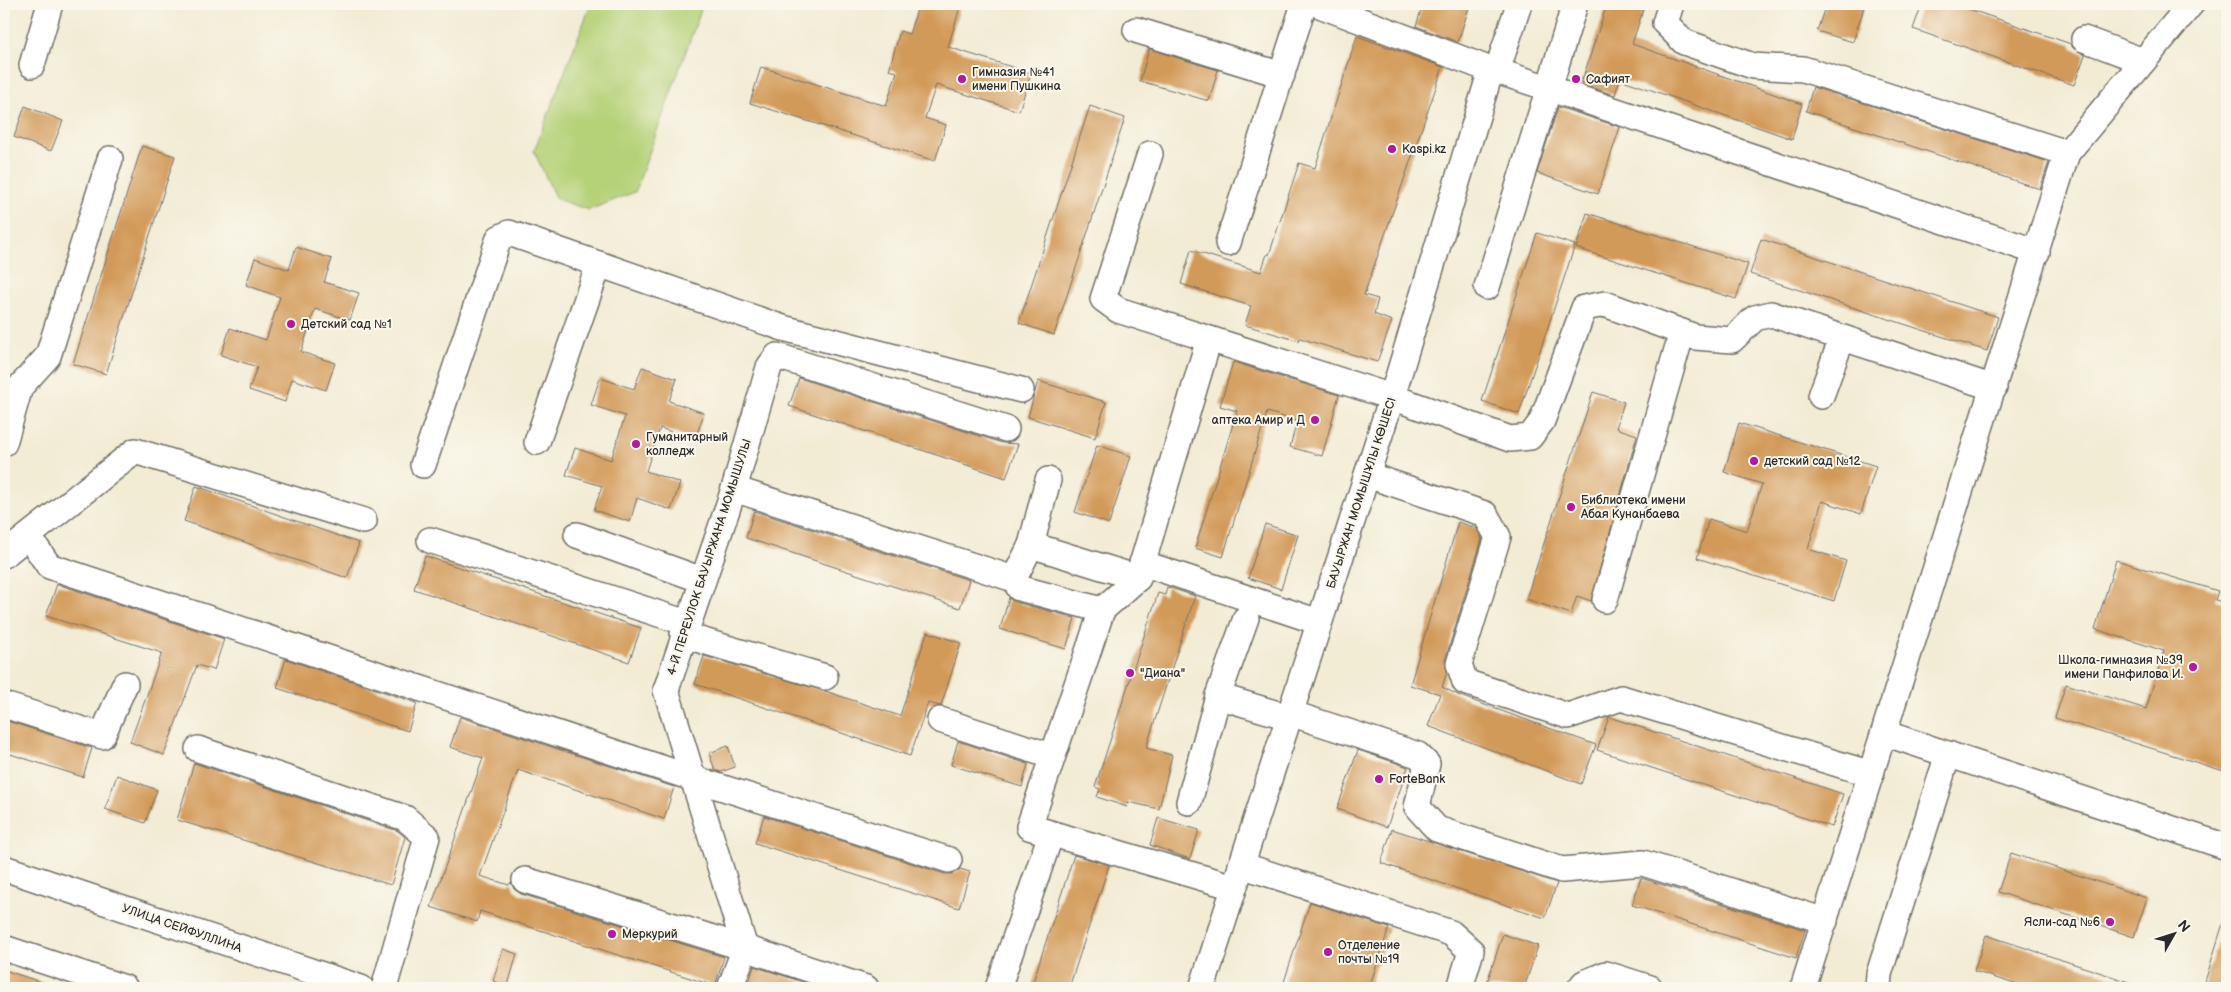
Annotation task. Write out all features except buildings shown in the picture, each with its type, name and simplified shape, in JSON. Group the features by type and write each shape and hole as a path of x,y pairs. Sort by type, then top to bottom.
{"street":[{"path":"32,65 50,4"},
{"path":"1228,243 1304,4"},
{"path":"1317,4 1494,70 2037,252"},
{"name":"БАУЫРЖАН МОМЫШҰЛЫ КӨШЕСІ","path":"1202,988 1392,397 1494,70 1519,4"},
{"path":"1487,287 1575,4"},
{"path":"1671,4 1665,23 1684,42 1753,66 1803,69 2067,154"},
{"path":"1803,988 2067,154 2191,4"},
{"path":"1136,30 1282,75"},
{"path":"2084,39 2142,61"},
{"path":"1150,154 1103,299 1118,310 1392,397 1510,439 1530,437 1542,421 1584,308 1605,304 1695,337 1732,340 1755,318 1771,314 1994,388"},
{"path":"4,443 20,387 48,356 110,159"},
{"path":"423,464 499,238 509,233 783,328 1021,390"},
{"path":"537,442 599,264"},
{"name":"4-Й ПЕРЕУЛОК БАУЫРЖАНА МОМЫШУЛЫ","path":"745,948 666,690 685,629 734,489 769,367 777,356 783,328"},
{"path":"1605,600 1682,332"},
{"path":"1821,396 1842,338"},
{"path":"1209,339 1140,571 1102,610 1051,756 1029,827 1051,834 1238,876 1451,933 1471,951 1460,988"},
{"path":"777,356 1006,428"},
{"path":"4,556 134,451 364,521"},
{"path":"1367,474 1485,514 1498,537 1459,664 1465,682 1568,716 1621,698 1872,774"},
{"path":"734,489 1014,579 1031,545 1048,480"},
{"path":"577,535 702,580"},
{"path":"29,537 49,566 692,778 949,860"},
{"path":"430,540 825,677"},
{"path":"1031,545 1140,571 1320,622"},
{"path":"1019,588 1102,610"},
{"path":"1189,802 1218,696 1246,618"},
{"path":"4,705 102,736 125,684"},
{"path":"1218,696 1289,715 1418,755 1427,764 1417,807 1437,829 1562,870 1643,863 1825,921"},
{"path":"940,720 1051,756"},
{"path":"1884,733 2227,847"},
{"path":"198,749 405,818 427,837 384,988"},
{"path":"1878,988 1879,974 1948,754"},
{"path":"998,988 1051,834"},
{"name":"УЛИЦА СЕЙФУЛЛИНА","path":"4,868 353,987"},
{"path":"525,880 745,948 866,988"},
{"path":"4,948 126,988"},
{"path":"730,988 745,948"},
{"path":"1580,988 1584,983 1606,974 1650,988"}],"green space":[{"path":"591,4 703,4 635,192 589,210 556,199 534,151"}],"place":[{"name":"Гимназия №41 имени Пушкина","path":"962,79"},
{"name":"Сафият","path":"1576,79"},
{"name":"Kaspi.kz","path":"1392,149"},
{"name":"Детский сад №1","path":"291,324"},
{"name":"аптека Амир и Д","path":"1315,420"},
{"name":"Гуманитарный колледж","path":"636,444"},
{"name":"детский сад №12","path":"1754,461"},
{"name":"Библиотека имени Абая Кунанбаева","path":"1571,507"},
{"name":"Школа-гимназия №39 имени Панфилова И.","path":"2193,667"},
{"name":"\"Диана\"","path":"1130,673"},
{"name":"ForteBank","path":"1379,779"},
{"name":"Ясли-сад №6","path":"2110,922"},
{"name":"Меркурий","path":"612,934"},
{"name":"Отделение почты №19","path":"1328,952"}]}
